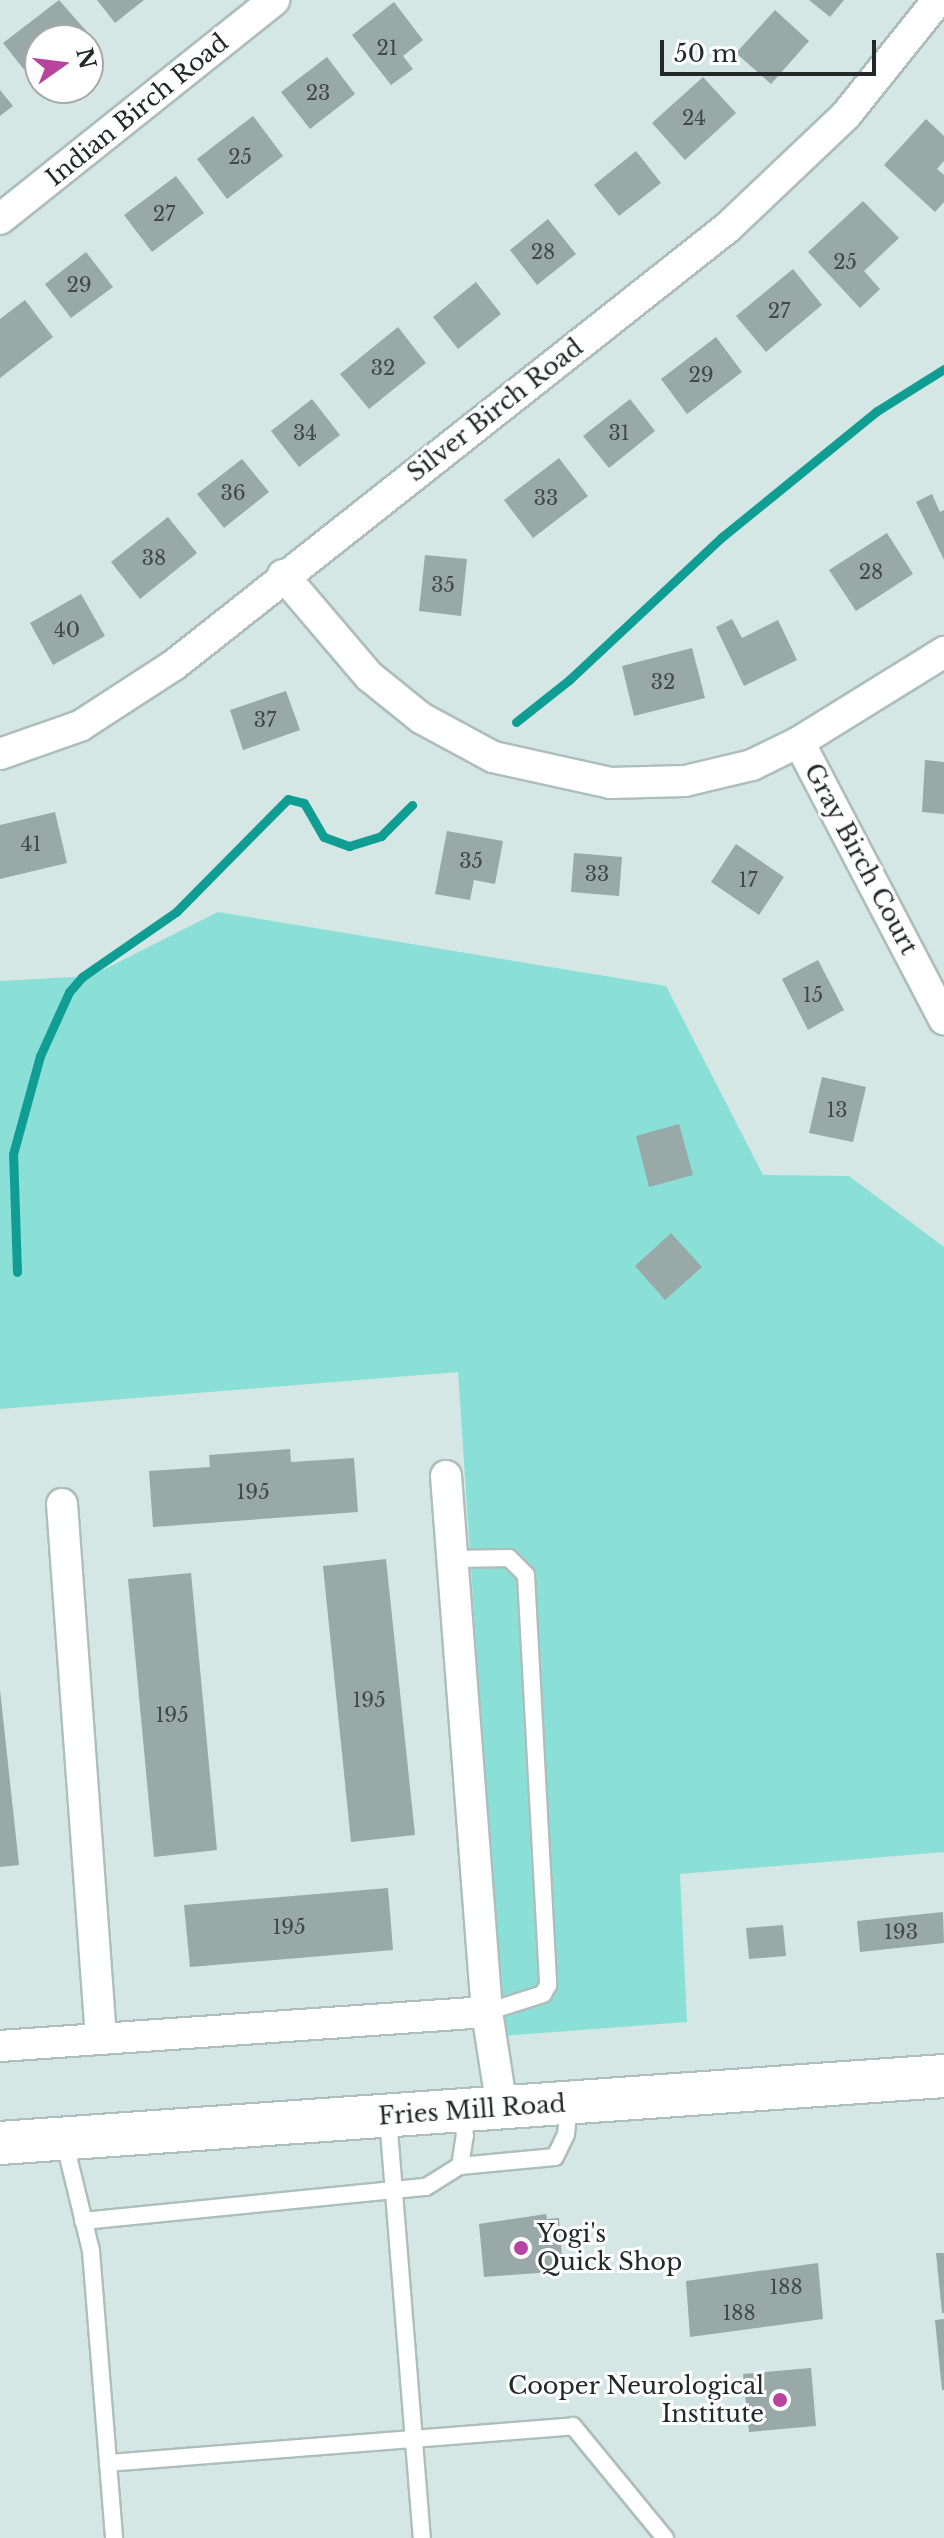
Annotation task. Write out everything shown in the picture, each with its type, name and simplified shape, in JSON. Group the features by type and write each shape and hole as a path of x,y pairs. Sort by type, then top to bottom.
{"main road":[{"name":"Fries Mill Road","path":"0,2143 944,2076"}],"street":[{"name":"Indian Birch Road","path":"0,219 274,0"},
{"name":"Silver Birch Road","path":"0,754 46,741 109,711 174,665 283,575 760,201 872,87 938,0"},
{"path":"283,575 343,648 400,704 493,757 580,779 653,784 733,771 799,742 944,652"},
{"name":"Gray Birch Court","path":"799,742 944,1019"},
{"path":"446,1476 487,2012 482,2110"},
{"path":"62,1504 101,2038"},
{"path":"0,2046 487,2012"}],"lane":[{"path":"452,1559 509,1558 526,1575 548,1985 543,1994 487,2012"},
{"path":"83,2221 393,2192 426,2187 460,2166 555,2157 566,2134 569,2104"},
{"path":"460,2166 465,2136 482,2110"},
{"path":"387,2116 422,2538"},
{"path":"63,2138 91,2251 114,2538"},
{"path":"108,2463 573,2426 665,2538"}],"shaded area":[{"path":"218,912 666,986 763,1175 849,1176 944,1247 944,1852 680,1874 687,2022 502,2036 458,1372 0,1409 0,981 91,976"}],"building":[{"path":"59,0 80,24 28,24"},
{"path":"97,0 144,0 115,23"},
{"path":"809,0 844,0 830,17"},
{"path":"394,2 423,40 403,56 413,69 391,85 352,35"},
{"path":"775,10 809,41 771,84 736,53"},
{"path":"24,27 24,70 3,43"},
{"path":"327,57 355,94 310,129 281,92"},
{"path":"703,77 736,113 685,160 652,123"},
{"path":"0,90 13,106 0,116"},
{"path":"253,116 283,156 227,199 197,159"},
{"path":"926,119 944,136 944,161 937,169 944,175 944,202 935,212 884,165"},
{"path":"636,151 661,183 619,216 594,185"},
{"path":"176,176 204,213 152,252 124,215"},
{"path":"863,201 899,238 864,271 880,289 860,308 808,252"},
{"path":"548,219 576,254 537,285 510,250"},
{"path":"86,252 113,287 71,318 45,284"},
{"path":"793,269 822,305 766,352 736,316"},
{"path":"476,282 501,314 458,349 433,317"},
{"path":"25,300 53,337 0,378 0,319"},
{"path":"398,327 426,363 369,409 340,374"},
{"path":"716,337 742,372 687,414 661,379"},
{"path":"312,399 340,435 299,467 271,431"},
{"path":"630,399 655,431 609,468 583,436"},
{"path":"559,458 588,496 533,538 504,500"},
{"path":"242,459 269,492 224,528 197,494"},
{"path":"932,494 940,512 944,510 944,560 916,502"},
{"path":"168,517 197,553 140,599 111,562"},
{"path":"887,533 913,574 856,611 829,570"},
{"path":"425,555 467,559 461,616 419,611"},
{"path":"81,594 105,636 53,665 30,623"},
{"path":"732,619 742,638 778,620 797,660 744,686 716,627"},
{"path":"692,648 705,698 634,716 622,666"},
{"path":"286,691 300,730 243,750 230,710"},
{"path":"925,760 944,762 944,814 922,812"},
{"path":"55,812 67,863 0,879 0,825"},
{"path":"447,831 503,841 495,884 474,880 470,900 435,894"},
{"path":"736,844 784,877 759,915 711,882"},
{"path":"574,853 622,857 619,896 571,892"},
{"path":"818,960 844,1010 808,1030 782,979"},
{"path":"822,1077 866,1087 853,1142 809,1133"},
{"path":"679,1124 693,1175 649,1187 636,1136"},
{"path":"671,1233 702,1267 665,1300 635,1266"},
{"path":"290,1449 291,1462 354,1458 358,1512 153,1527 149,1471 210,1467 209,1455"},
{"path":"386,1559 415,1835 351,1842 323,1566"},
{"path":"191,1573 217,1850 154,1857 128,1579"},
{"path":"0,1690 19,1865 0,1867"},
{"path":"388,1888 393,1950 190,1967 184,1905"},
{"path":"943,1912 944,1943 860,1952 857,1921"},
{"path":"783,1925 786,1956 749,1959 746,1928"},
{"name":"Yogi's Quick Shop","path":"546,2214 547,2219 559,2218 563,2271 484,2277 479,2224"},
{"path":"936,2253 944,2253 944,2313 942,2313"},
{"path":"818,2263 823,2319 690,2337 686,2281"},
{"path":"944,2319 944,2390 942,2390 935,2320"},
{"name":"Cooper Neurological Institute","path":"811,2368 816,2426 749,2432 743,2374"}],"waterway":[{"path":"516,722 569,680 722,537 877,411 944,369"},
{"path":"17,1272 13,1154 40,1056 69,992 82,977 176,912 288,799 304,803 324,837 349,846 381,836 412,805"}],"place":[{"name":"Yogi's Quick Shop","path":"521,2248"},
{"name":"Cooper Neurological Institute","path":"780,2400"}]}
